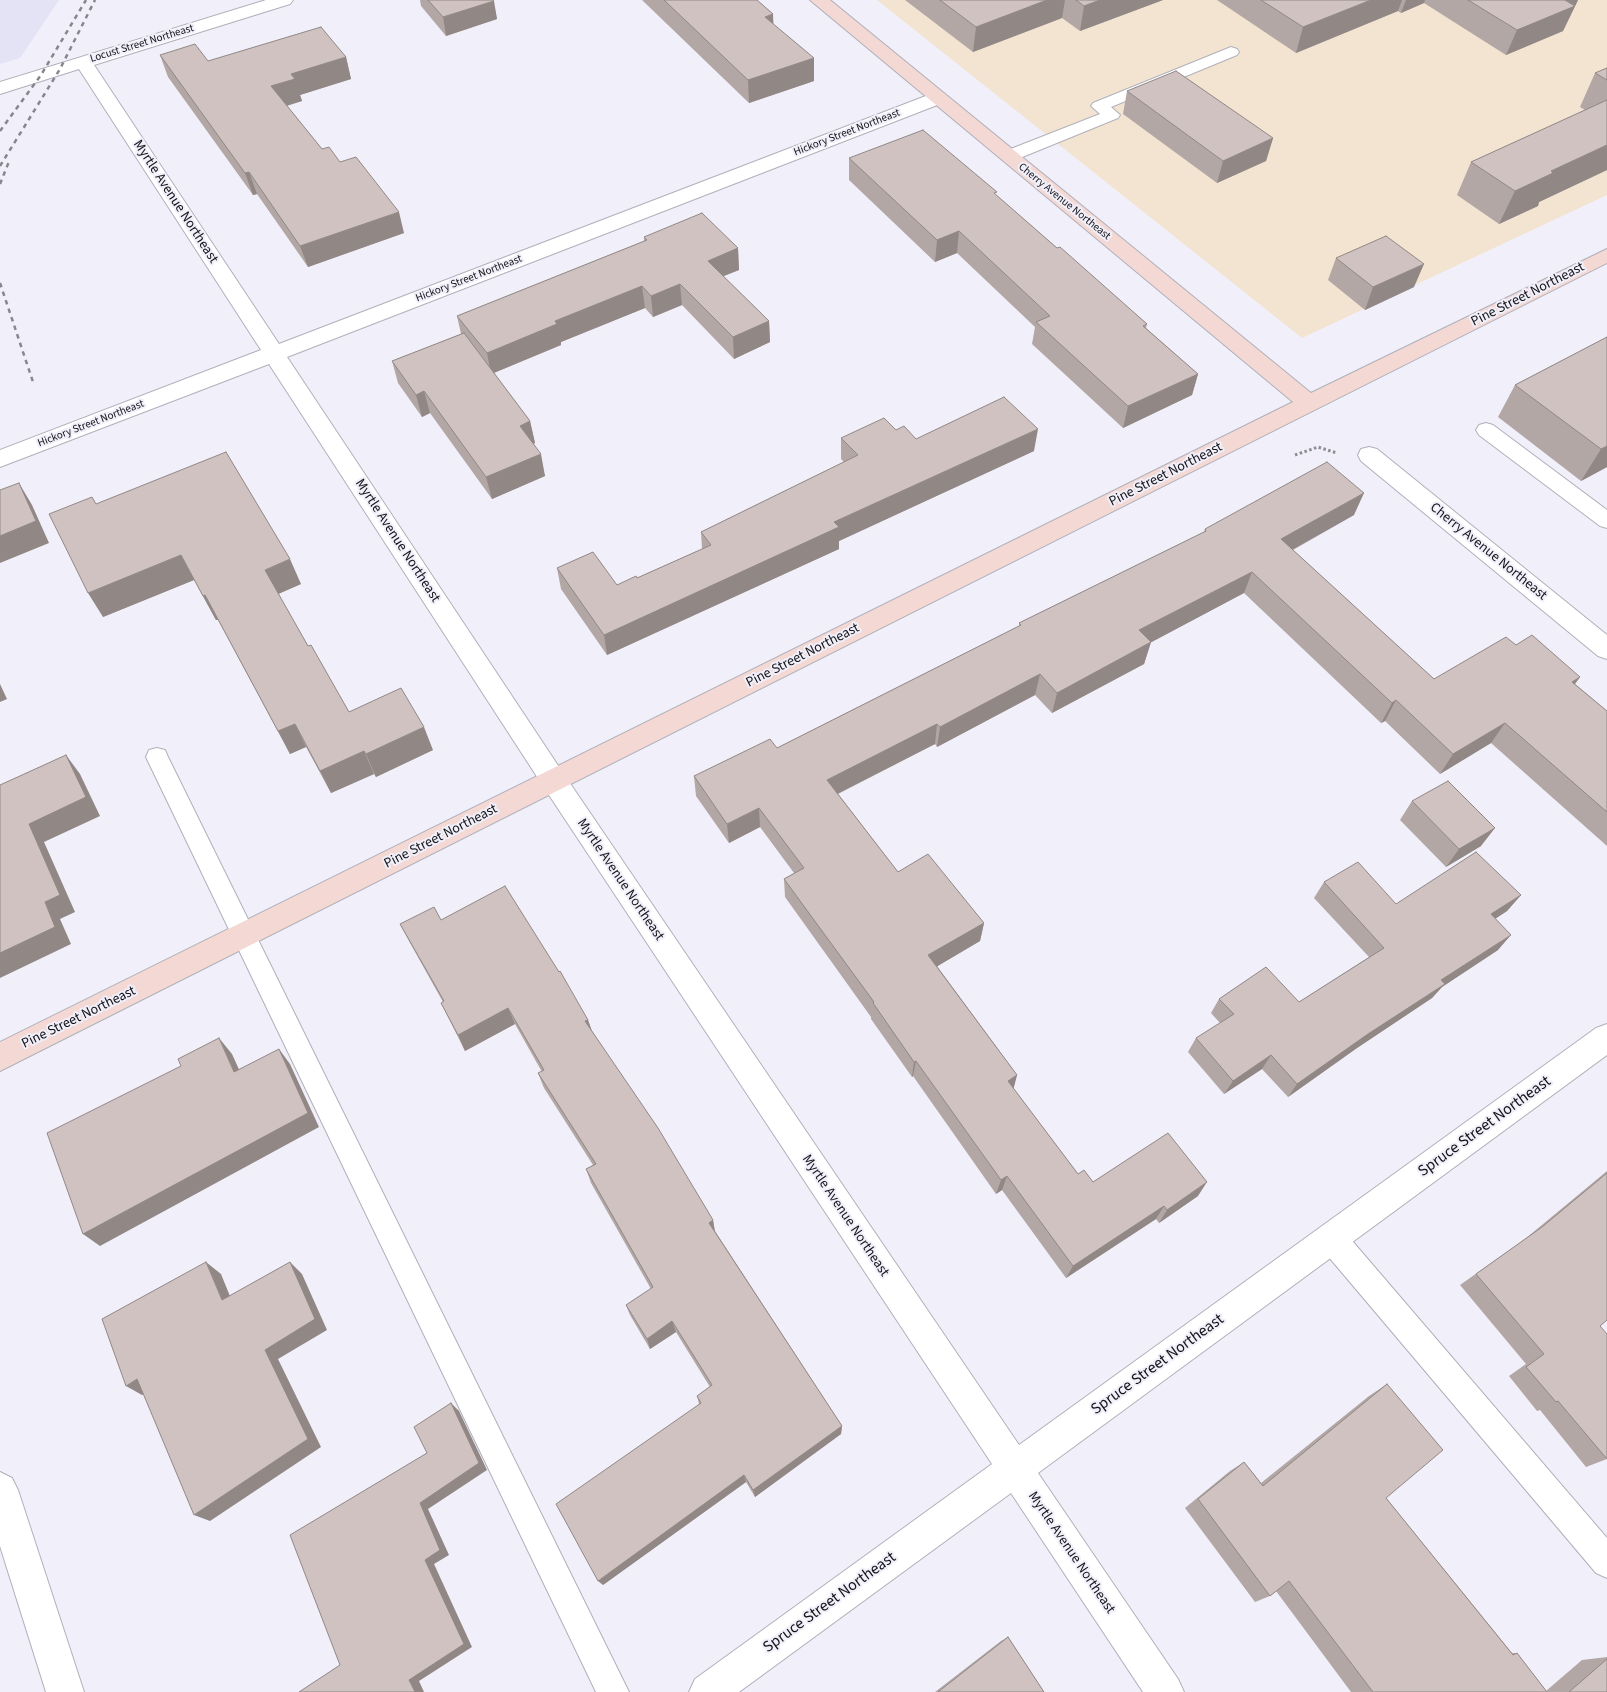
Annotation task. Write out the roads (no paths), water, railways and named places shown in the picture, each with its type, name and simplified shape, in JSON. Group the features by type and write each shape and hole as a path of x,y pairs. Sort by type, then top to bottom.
{"main road":[{"name":"Cherry Avenue Northeast","path":"819,0 1309,404"},
{"name":"Pine Street Northeast","path":"0,1057 1607,255"}],"street":[{"name":"Locust Street Northeast","path":"0,88 284,0"},
{"name":"Myrtle Avenue Northeast","path":"83,62 554,781 1164,1692"},
{"name":"Hickory Street Northeast","path":"0,459 938,98"},
{"name":"Cherry Avenue Northeast","path":"1369,455 1607,649"},
{"name":"Spruce Street Northeast","path":"708,1692 1607,1038"},
{"path":"0,1490 65,1692"}],"lane":[{"path":"1008,156 1112,115 1099,106 1231,52"},
{"path":"1486,430 1607,521"},
{"path":"157,757 612,1692"},
{"path":"1332,1239 1607,1562"}],"railway":[{"path":"0,131 41,75 86,0"},
{"path":"0,166 60,69 95,0"},
{"path":"0,184 10,159"},
{"path":"0,283 34,385"}]}
